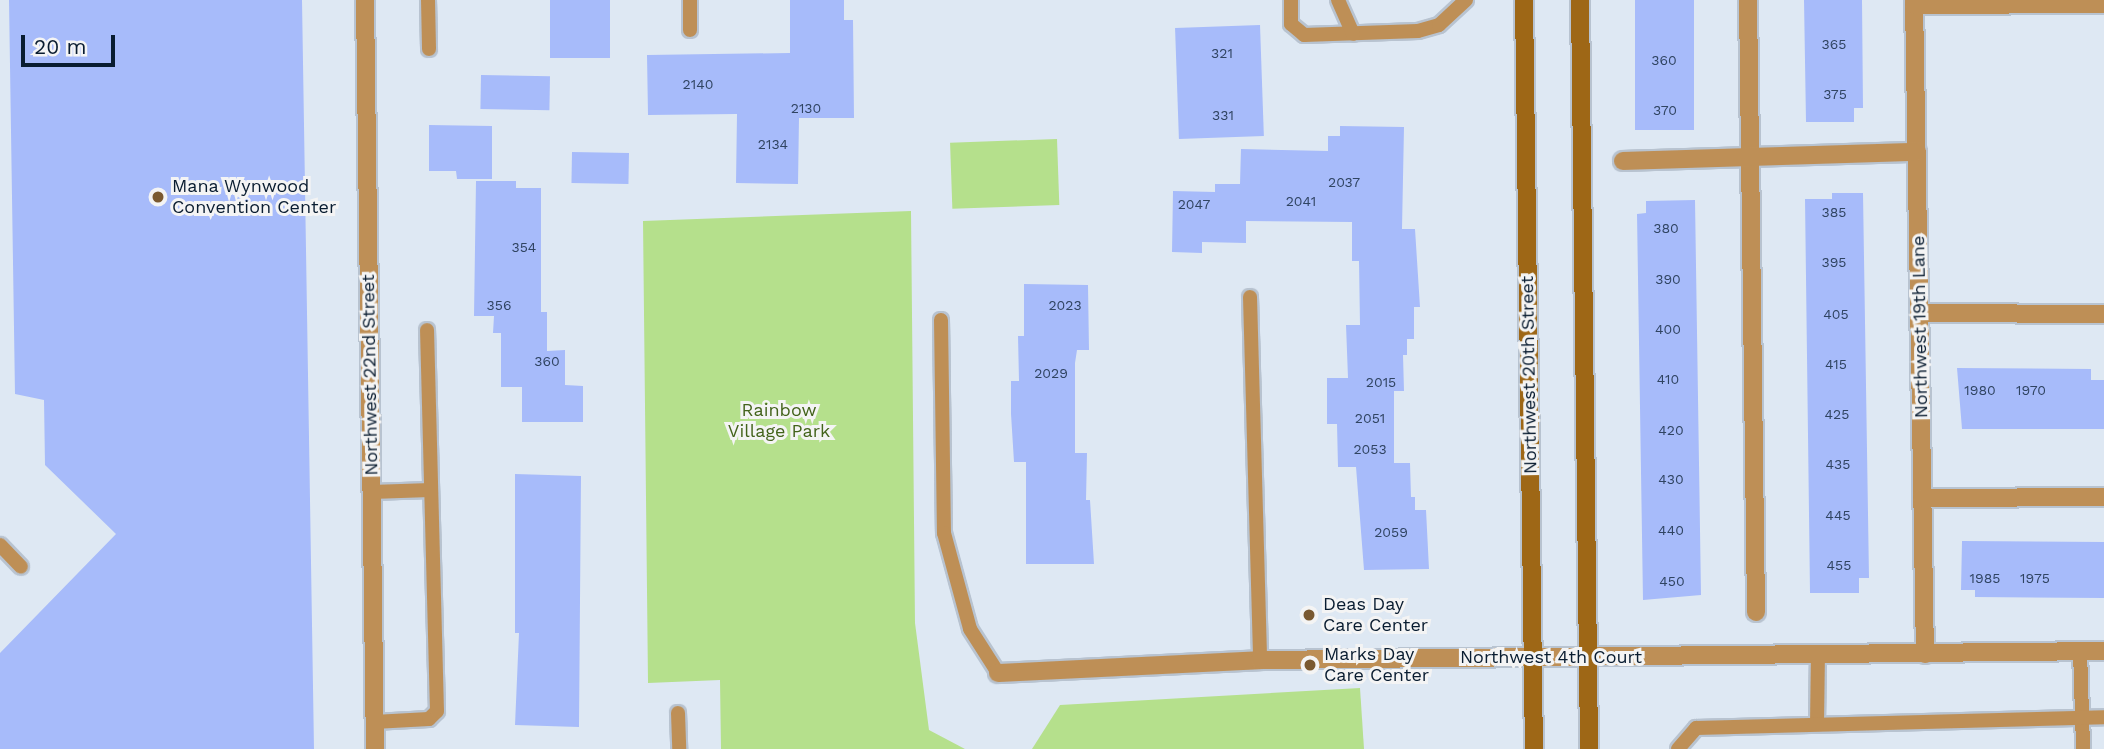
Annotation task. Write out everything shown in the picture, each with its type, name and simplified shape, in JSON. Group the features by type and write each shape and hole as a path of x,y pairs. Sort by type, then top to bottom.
{"main road":[{"name":"Northwest 20th Street","path":"1524,0 1534,749"},
{"path":"1580,0 1589,749"}],"street":[{"name":"Northwest 22nd Street","path":"365,0 375,749"},
{"path":"1748,0 1756,612"},
{"path":"1914,2 2104,4"},
{"name":"Northwest 19th Lane","path":"1914,2 1925,654"},
{"path":"1623,161 1917,152"},
{"path":"1919,313 2104,314"},
{"path":"1922,498 2104,497"},
{"name":"Northwest 4th Court","path":"999,673 1260,660 2104,651"}],"lane":[{"path":"428,0 429,49"},
{"path":"690,0 690,30"},
{"path":"1291,0 1288,15 1297,31 1304,35 1418,31 1439,25 1465,0"},
{"path":"1338,0 1353,34"},
{"path":"1251,297 1260,660"},
{"path":"940,320 944,533 970,629 999,673"},
{"path":"374,722 429,719 437,712 427,330"},
{"path":"371,492 431,490"},
{"path":"0,545 21,567"},
{"path":"2080,651 2083,749"},
{"path":"1817,724 1818,656"},
{"path":"678,713 679,749"},
{"path":"1678,749 1696,728 2104,717"}],"green space":[{"path":"1057,139 1059,205 952,209 950,143"},
{"name":"Rainbow Village Park","path":"911,211 915,623 929,730 965,749 721,749 720,680 648,683 643,221"},
{"path":"1360,688 1364,749 1032,749 1060,705"}],"building":[{"name":"Mana Wynwood Convention Center","path":"9,0 302,0 314,749 0,749 0,653 116,534 45,465 44,400 15,394"},
{"path":"550,0 610,0 610,58 550,58"},
{"path":"790,0 844,0 844,20 853,20 854,118 799,118 798,184 736,183 737,114 648,115 647,55 790,53"},
{"path":"1635,0 1694,0 1694,130 1635,130"},
{"path":"1804,0 1862,0 1863,108 1854,108 1854,122 1806,122"},
{"path":"1260,25 1264,136 1179,139 1175,28"},
{"path":"481,75 550,76 549,110 480,109"},
{"path":"429,125 492,126 492,179 457,179 456,171 429,171"},
{"path":"1340,126 1404,127 1402,229 1415,229 1420,307 1414,307 1414,339 1407,339 1407,355 1403,355 1404,391 1394,391 1394,463 1410,463 1411,497 1415,497 1415,510 1426,510 1429,569 1364,570 1356,467 1338,467 1337,424 1327,424 1327,378 1348,378 1346,325 1360,325 1359,261 1352,261 1352,222 1246,221 1246,243 1202,242 1202,253 1172,252 1173,191 1215,192 1215,184 1240,184 1241,149 1328,151 1328,136 1340,136"},
{"path":"572,152 629,153 628,184 571,183"},
{"path":"476,181 516,181 516,188 541,188 541,312 547,312 547,351 565,350 565,385 583,386 583,422 522,422 522,387 501,387 501,333 493,333 494,316 474,316"},
{"path":"1832,193 1863,193 1869,578 1859,578 1859,593 1810,593 1805,199 1832,199"},
{"path":"1695,200 1701,595 1643,600 1637,214 1646,213 1646,201"},
{"path":"1024,284 1088,285 1089,350 1077,350 1075,363 1075,453 1087,453 1086,500 1090,500 1094,564 1026,564 1026,462 1014,462 1011,414 1011,381 1019,381 1018,336 1024,336"},
{"path":"1957,368 2091,369 2091,380 2104,380 2104,429 1962,429"},
{"path":"515,474 581,476 579,727 515,725 519,633 515,633"},
{"path":"1962,541 2104,542 2104,598 1975,597 1975,590 1961,590"}],"place":[{"name":"Mana Wynwood Convention Center","path":"158,197"},
{"name":"Deas Day Care Center","path":"1309,615"},
{"name":"Marks Day Care Center","path":"1310,665"}]}
